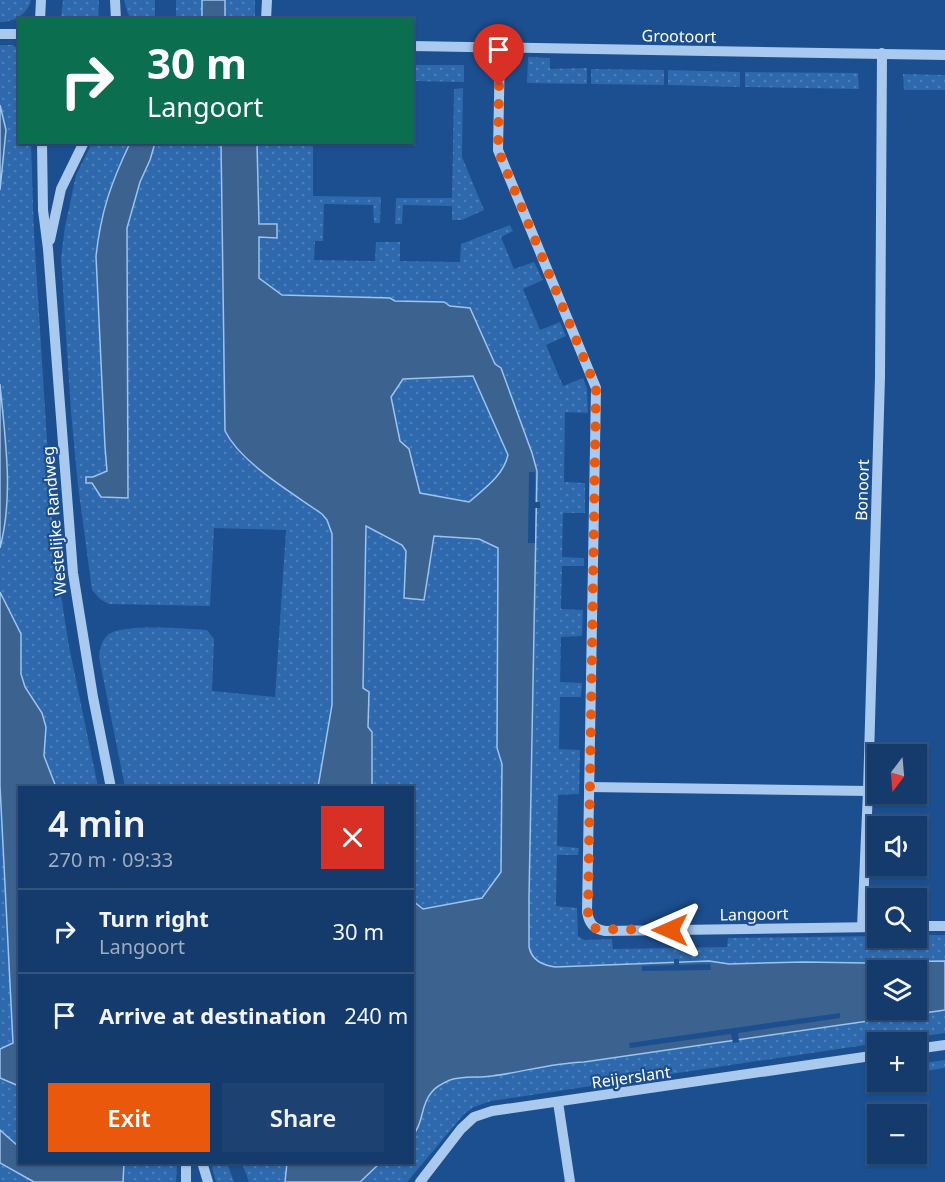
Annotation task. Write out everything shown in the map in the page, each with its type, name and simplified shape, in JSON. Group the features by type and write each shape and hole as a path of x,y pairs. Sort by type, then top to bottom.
{"street":[{"path":"40,18 41,0"},
{"path":"115,0 116,18"},
{"path":"266,18 267,0"},
{"path":"0,34 18,34"},
{"name":"Grootoort","path":"414,46 945,55"},
{"name":"Langoort","path":"500,49 498,150 596,388 587,912 590,923 596,929 867,927"},
{"name":"Bonoort","path":"869,744 880,377 882,53"},
{"name":"Westelijke Randweg","path":"42,144 43,210 73,573 91,688 111,786"},
{"name":"Westelijke Randweg","path":"48,249 66,175 83,144"},
{"path":"589,787 867,791"},
{"name":"Bonoort","path":"862,927 867,804"},
{"path":"927,926 945,926"},
{"path":"927,1048 945,1046"},
{"name":"Reijerslant","path":"420,1182 461,1129 474,1117 492,1111 867,1057"},
{"path":"558,1102 570,1182"},
{"path":"186,1164 186,1182"},
{"path":"203,1164 208,1182"}],"shaded area":[{"path":"0,0 31,0 27,9 20,16 10,21 0,22"},
{"path":"63,0 99,0 98,18 61,18"},
{"path":"124,0 155,0 155,18 131,18"},
{"path":"176,0 202,0 202,18 176,18"},
{"path":"202,0 225,0 225,18 202,18"},
{"path":"225,0 255,0 255,18 225,18"},
{"path":"0,45 13,45 18,49 18,144 31,144 34,234 54,551 69,646 98,786 56,786 44,756 46,727 42,713 25,687 21,674 21,634 0,592 0,548 5,526 8,481 0,384 0,190 6,130 0,105"},
{"path":"528,57 550,58 550,69 587,68 587,84 527,83"},
{"path":"414,65 464,65 464,82 414,81"},
{"path":"591,69 664,70 664,85 591,84"},
{"path":"668,70 740,72 740,87 668,85"},
{"path":"745,72 858,73 859,89 745,87"},
{"path":"903,74 945,75 945,90 904,90"},
{"path":"463,88 462,157 484,210 462,220 452,220 452,206 403,205 402,224 395,224 396,198 452,198 454,89"},
{"path":"0,105 6,130 0,190"},
{"path":"92,144 130,144 108,197 96,256 107,471 93,477 86,477 86,483 92,483 101,497 128,498 127,228 140,182 155,144 221,144 225,431 245,458 322,514 332,534 332,705 318,786 125,786 99,657 104,640 115,631 127,629 207,630 214,639 212,691 275,697 286,530 214,528 210,606 109,604 100,599 92,590 71,412 61,258 76,175"},
{"path":"130,144 155,144 140,182 127,228 128,498 101,497 92,483 86,483 86,477 93,477 107,471 96,256 101,225 117,171"},
{"path":"221,144 257,144 259,224 277,224 277,238 259,237 259,278 282,295 390,298 395,301 444,302 450,306 470,308 495,364 501,368 537,471 529,897 529,947 535,959 555,967 709,961 729,964 867,962 867,1020 876,1020 560,1064 492,1076 450,1080 439,1085 431,1093 414,1133 414,902 423,909 482,898 501,872 502,764 497,748 498,548 479,539 434,536 424,600 404,598 406,551 402,545 366,526 363,688 369,692 368,727 372,732 372,786 318,786 332,705 332,534 322,514 282,487 243,455 225,431","holes":["473,376 508,455 493,481 469,502 420,493 409,449 400,441 391,397 403,379"]},
{"path":"257,144 313,144 313,196 381,197 380,223 374,223 373,205 324,204 323,241 315,241 314,260 375,261 376,242 400,242 400,261 460,262 461,244 510,225 513,231 501,237 514,269 534,262 543,280 523,289 540,330 560,322 566,336 546,345 563,386 583,378 587,389 588,413 565,412 564,482 585,483 585,513 563,513 562,557 584,558 584,566 562,566 561,609 583,610 582,636 561,637 560,682 582,683 581,697 560,697 559,749 580,750 579,794 558,795 557,846 579,848 578,855 557,855 556,906 577,908 578,936 584,940 612,939 613,949 727,947 728,938 867,936 867,948 927,948 927,935 945,935 945,961 867,960 866,963 729,964 709,961 555,967 535,959 529,947 529,897 537,471 472,311 444,302 282,295 259,278 259,237 276,238 277,225 259,224"},
{"path":"475,376 508,455 506,462 493,481 470,503 420,493 409,449 400,441 391,397 403,379"},
{"path":"0,384 6,446 7,507 0,548"},
{"path":"366,525 402,545 406,551 404,598 424,600 434,536 479,539 498,548 497,748 502,764 501,872 482,898 423,909 414,902 414,786 372,786 372,732 368,727 369,692 363,688"},
{"path":"0,592 21,634 21,674 25,687 42,713 46,727 44,756 56,786 18,786 18,1086 0,1078 0,1049 13,1043 0,786"},
{"path":"0,786 13,1044 0,1049"},
{"path":"927,961 945,961 945,1010 927,1013"},
{"path":"945,1010 945,1033 927,1036 927,1032 867,1032 867,1045 491,1101 465,1113 407,1182 360,1182 379,1164 414,1164 414,1133 419,1125 425,1103 437,1087 460,1078 492,1076 560,1064 876,1020 927,1020 927,1013"},
{"path":"945,1060 945,1068 927,1071 927,1063"},
{"path":"0,1078 18,1086 18,1146 0,1130"},
{"path":"0,1130 18,1146 18,1164 124,1164 123,1182 34,1182 0,1163"},
{"path":"0,1163 34,1182 0,1182"},
{"path":"124,1164 177,1164 176,1182 123,1182"},
{"path":"211,1164 227,1164 234,1182 216,1182"},
{"path":"242,1164 287,1164 285,1182 249,1182"},
{"path":"287,1164 379,1164 360,1182 285,1182"}],"pier":[{"path":"529,472 535,472 535,502 540,502 540,508 535,508 535,543 528,543"},
{"path":"674,959 679,959 679,965 710,964 711,970 642,971 642,966 674,965"},
{"path":"840,1013 840,1018 738,1033 739,1042 733,1043 731,1034 630,1048 629,1043"}],"route":[{"path":"499,86 498,150 596,388 588,917 596,929 605,931 670,930"}]}
